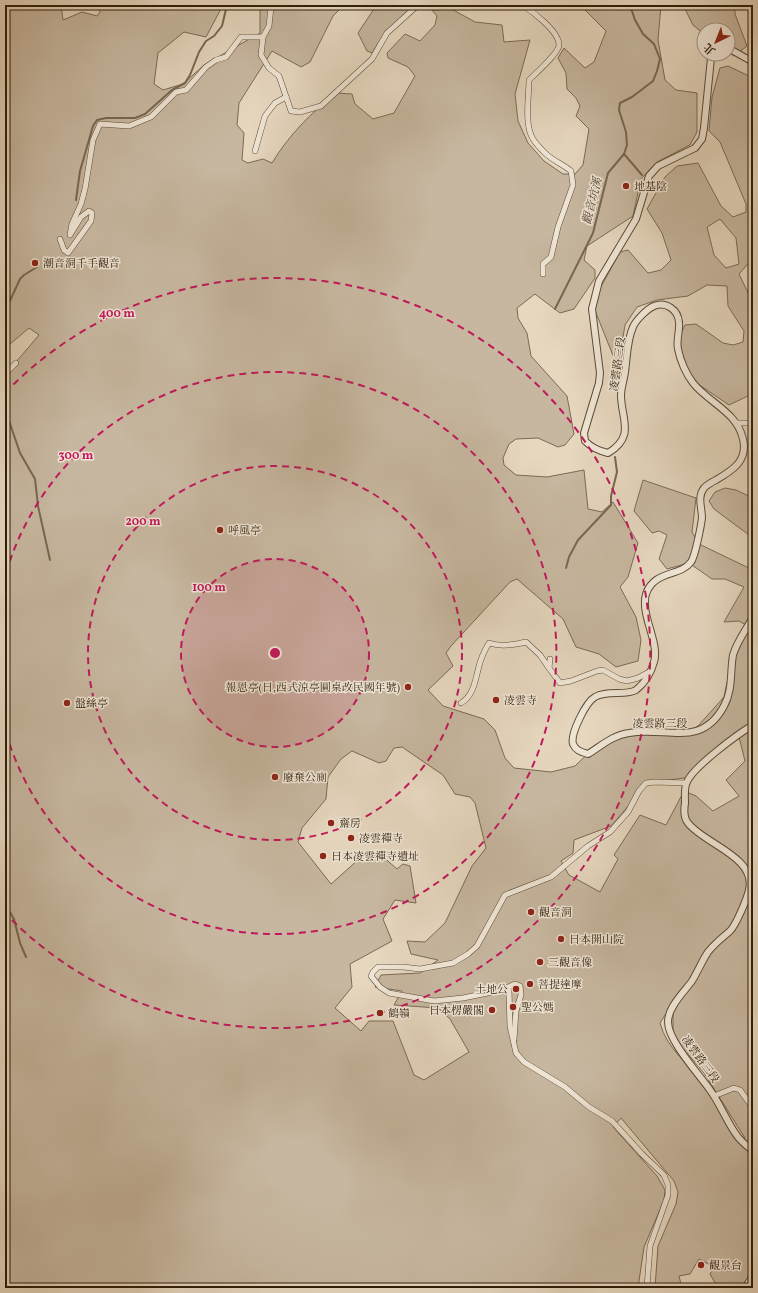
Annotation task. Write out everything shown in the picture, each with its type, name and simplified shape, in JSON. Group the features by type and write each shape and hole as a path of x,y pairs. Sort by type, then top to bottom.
{"street":[{"path":"270,5 269,26 263,37 261,55 269,68 278,76 291,111 300,112 321,106 372,59 387,33 418,5"},
{"path":"426,5 436,8 445,5"},
{"path":"522,5 530,10 553,31 558,39 559,45 556,52 529,80 528,124 532,139 546,154 571,171 573,185 558,227 551,257 543,264 543,274"},
{"path":"60,239 64,250 68,253 91,221 92,213 89,211 81,217 70,235 72,224 81,204 85,189 93,140 100,124 129,126 151,117 176,92 186,90 206,67 216,60 226,57 241,37 263,37"},
{"path":"736,52 753,62"},
{"name":"凌雲路三段","path":"711,62 702,139 695,148 658,166 649,176 636,219 599,281 592,309 600,373 599,382 584,433 585,441 598,451 608,453 613,450 624,434 626,424 621,395 630,336 633,326 643,315 654,306 661,304 669,306 675,312 679,322 677,343 678,351 686,373 700,391 723,409 737,423 744,441 744,454 738,465 727,474 704,488 700,496 702,518 694,557 691,563 658,579 650,586 646,595 645,605 656,658 652,670 645,682 634,691 604,693 594,697 588,702 577,724 573,738 573,745 588,754 609,740 626,733 642,731 691,733 704,729 715,720 725,706 730,693 733,656 737,643 753,617"},
{"path":"255,151 265,116 275,103 286,97"},
{"path":"5,378 8,371 16,363"},
{"path":"737,423 753,423"},
{"path":"461,703 466,700 474,686 485,649 489,643 494,645 510,645 526,642 540,656 560,683 571,681 603,670 619,679 628,681 638,678 652,670"},
{"path":"549,668 550,660"},
{"path":"514,1039 516,1011 521,994 520,986 515,984 502,990 463,998 434,1001 389,993 371,976 378,967 402,967 420,970 453,963 478,946 504,895 551,877 588,846 610,832 628,812 639,791 646,783 686,783 695,770 753,725"},
{"name":"凌雲路三段","path":"686,783 684,809 685,819 699,834 732,855 744,866 749,878 750,890 736,922 708,952 700,963 693,980 673,1005 668,1020 669,1031 714,1096 738,1136 753,1152"},
{"path":"502,990 509,992 510,1026 516,1053 524,1062 565,1087 589,1107 612,1121 642,1154 664,1175 668,1185 668,1195 650,1246 647,1288"},
{"path":"714,1096 734,1088 740,1090 753,1108"},
{"path":"745,1288 753,1276"}],"shaded area":[{"path":"5,5 61,5 63,20 82,12 97,16 100,12 99,5 223,5 206,37 184,32 158,53 154,84 163,90 183,84 204,65 260,33 260,5 344,5 333,16 310,62 301,67 272,51 239,103 237,125 244,133 242,160 248,163 263,159 272,163 301,125 336,93 352,94 355,104 373,119 394,113 415,76 408,67 388,58 387,53 405,34 420,41 435,25 437,16 430,8 420,7 381,39 372,53 367,51 358,33 374,9 380,5 449,5 448,7 475,22 502,25 504,42 530,40 515,94 518,121 528,143 544,161 563,174 575,174 583,165 589,129 576,116 580,106 576,98 567,89 566,73 558,58 564,48 585,68 594,62 606,31 583,8 584,5 661,5 658,40 665,80 676,90 697,93 697,132 690,145 657,162 641,179 633,216 587,246 584,260 595,270 595,278 574,309 560,313 535,294 517,308 518,318 527,333 531,356 567,396 574,434 565,445 558,447 538,438 516,439 509,444 503,458 504,465 516,475 547,477 584,470 588,509 602,512 613,502 638,543 628,577 620,587 636,617 641,640 638,661 616,667 599,654 576,647 563,619 517,579 510,582 451,646 446,653 453,666 428,690 443,706 484,719 495,730 505,758 514,768 551,772 575,766 598,744 650,729 691,730 698,726 724,697 732,659 746,625 739,621 724,622 744,587 725,579 712,579 689,563 667,569 659,559 667,535 659,531 652,533 634,511 643,480 696,498 692,532 699,544 753,570 753,1288 718,1288 710,1274 714,1267 699,1259 690,1274 679,1276 682,1288 655,1288 658,1246 676,1204 678,1192 674,1181 621,1118 613,1127 657,1176 665,1190 664,1200 644,1247 638,1288 5,1288 5,375 39,335 29,328 10,344 5,342","holes":["739,737 745,761 726,780 739,796 713,811 696,796 684,791 666,825 640,815 614,855 618,859 600,892 569,875 561,861 573,853 574,840 611,826 648,783 691,777 702,761","402,747 443,775 455,794 470,797 475,803 486,848 472,866 445,923 425,942 407,941 411,954 438,960 420,973 381,975 375,987 402,991 394,1005 438,1008 450,1019 469,1052 424,1080 414,1075 393,1021 369,1021 361,1031 335,1008 352,987 350,964 392,941 383,919 395,900 416,903 410,866 403,864 397,869 380,854 359,859 331,884 298,842 302,828 326,799 328,777 341,759 352,751 379,763 386,761 394,748","673,1007 673,1037 704,1073 745,1138 735,1139 708,1092 673,1049 663,1033 660,1023"]},
{"path":"683,5 735,5 735,14 747,46 736,54 736,22 696,22 696,27 693,25"},
{"path":"728,66 749,76 753,76 753,258 739,274 749,295 753,294 753,395 729,405 695,382 681,355 680,335 685,325 696,324 723,343 733,345 743,342 744,331 728,306 727,286 707,285 688,296 657,300 637,307 625,325 618,368 592,303 620,252 628,250 648,273 661,270 671,260 662,233 647,209 665,177 677,166 698,163 721,206 733,217 746,212 746,204 720,142 709,131 712,97 720,68","holes":["720,219 736,238 739,264 726,268 714,255 707,227"]},
{"path":"725,488 736,490 753,498 753,538 714,509 709,501 715,492"}],"waterway":[{"path":"76,200 80,171 93,126 97,120 106,118 135,118 145,114 172,90 185,83 190,75 199,52 206,41 214,36 222,26 227,5"},
{"name":"觀音坑溪","path":"600,5 605,7 612,5"},
{"name":"觀音坑溪","path":"555,309 593,233 608,173 624,154 627,145 626,132 619,110 620,103 632,97 653,81 660,59 654,44 643,34 628,5"},
{"path":"624,154 642,175"},
{"path":"5,309 20,279 37,267"},
{"path":"5,409 20,453 35,479 38,506 50,560"},
{"path":"566,568 569,557 578,540 611,505 611,496 617,472 615,457"},
{"path":"5,904 14,919 20,943 26,957"}],"place":[{"name":"地基陰","path":"626,186"},
{"name":"潮音洞千手觀音","path":"35,263"},
{"name":"呼風亭","path":"220,530"},
{"name":"報恩亭(日,西式涼亭圓桌改民國年號)","path":"408,687"},
{"name":"凌雲寺","path":"496,700"},
{"name":"盤絲亭","path":"67,703"},
{"name":"廢棄公廁","path":"275,777"},
{"name":"齋房","path":"331,823"},
{"name":"凌雲禪寺","path":"351,838"},
{"name":"日本凌雲禪寺遺址","path":"323,856"},
{"name":"觀音洞","path":"531,912"},
{"name":"日本開山院","path":"561,939"},
{"name":"三觀音像","path":"540,962"},
{"name":"菩提達摩","path":"530,984"},
{"name":"土地公","path":"516,989"},
{"name":"聖公媽","path":"513,1007"},
{"name":"日本楞嚴閣","path":"492,1010"},
{"name":"鶴嶺","path":"380,1013"},
{"name":"觀景台","path":"701,1265"}]}
